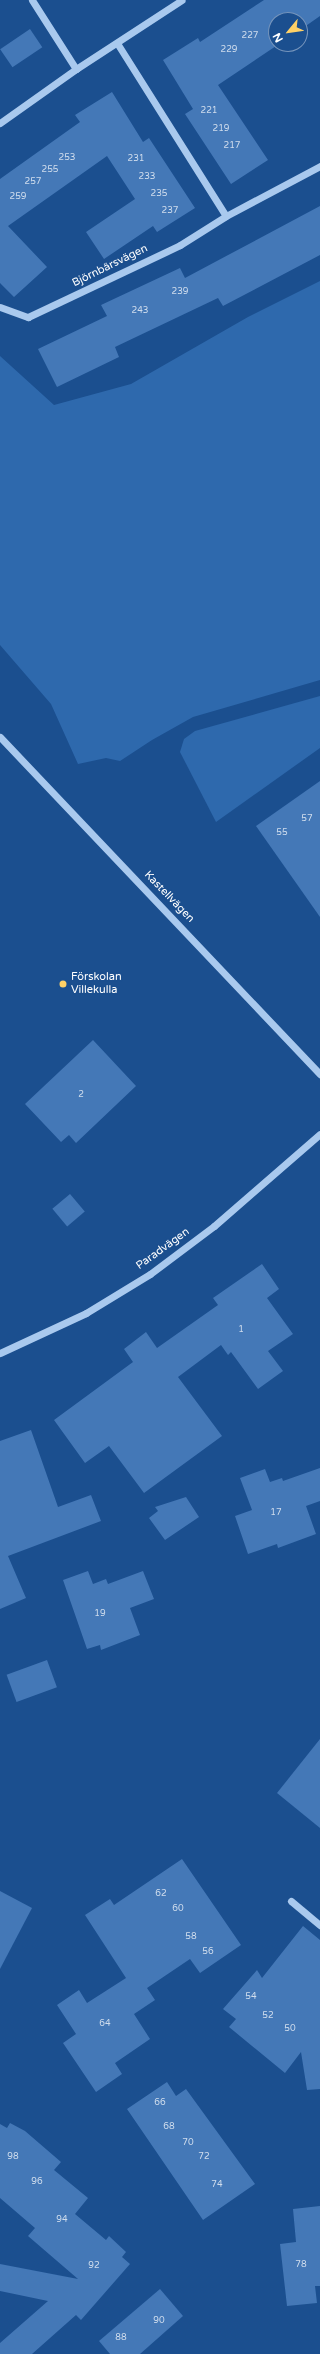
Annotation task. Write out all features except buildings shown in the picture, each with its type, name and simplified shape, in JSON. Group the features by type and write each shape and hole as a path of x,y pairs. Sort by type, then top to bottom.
{"street":[{"path":"32,0 76,69"},
{"path":"0,123 76,69 182,0"},
{"path":"117,43 226,216"},
{"name":"Björnbärsvägen","path":"0,307 28,317 180,245 226,216 320,166"},
{"name":"Kastellvägen","path":"0,737 320,1074"},
{"name":"Paradvägen","path":"0,1353 86,1313 150,1274 214,1226 320,1134"},
{"path":"291,1901 320,1925"}],"shaded area":[{"path":"320,281 320,680 193,717 152,740 120,761 106,758 78,764 51,704 0,645 0,356 54,405 131,384 248,317"},
{"path":"320,696 320,748 216,822 180,752 184,739 195,731"}],"place":[{"name":"Förskolan Villekulla","path":"63,984"}]}
